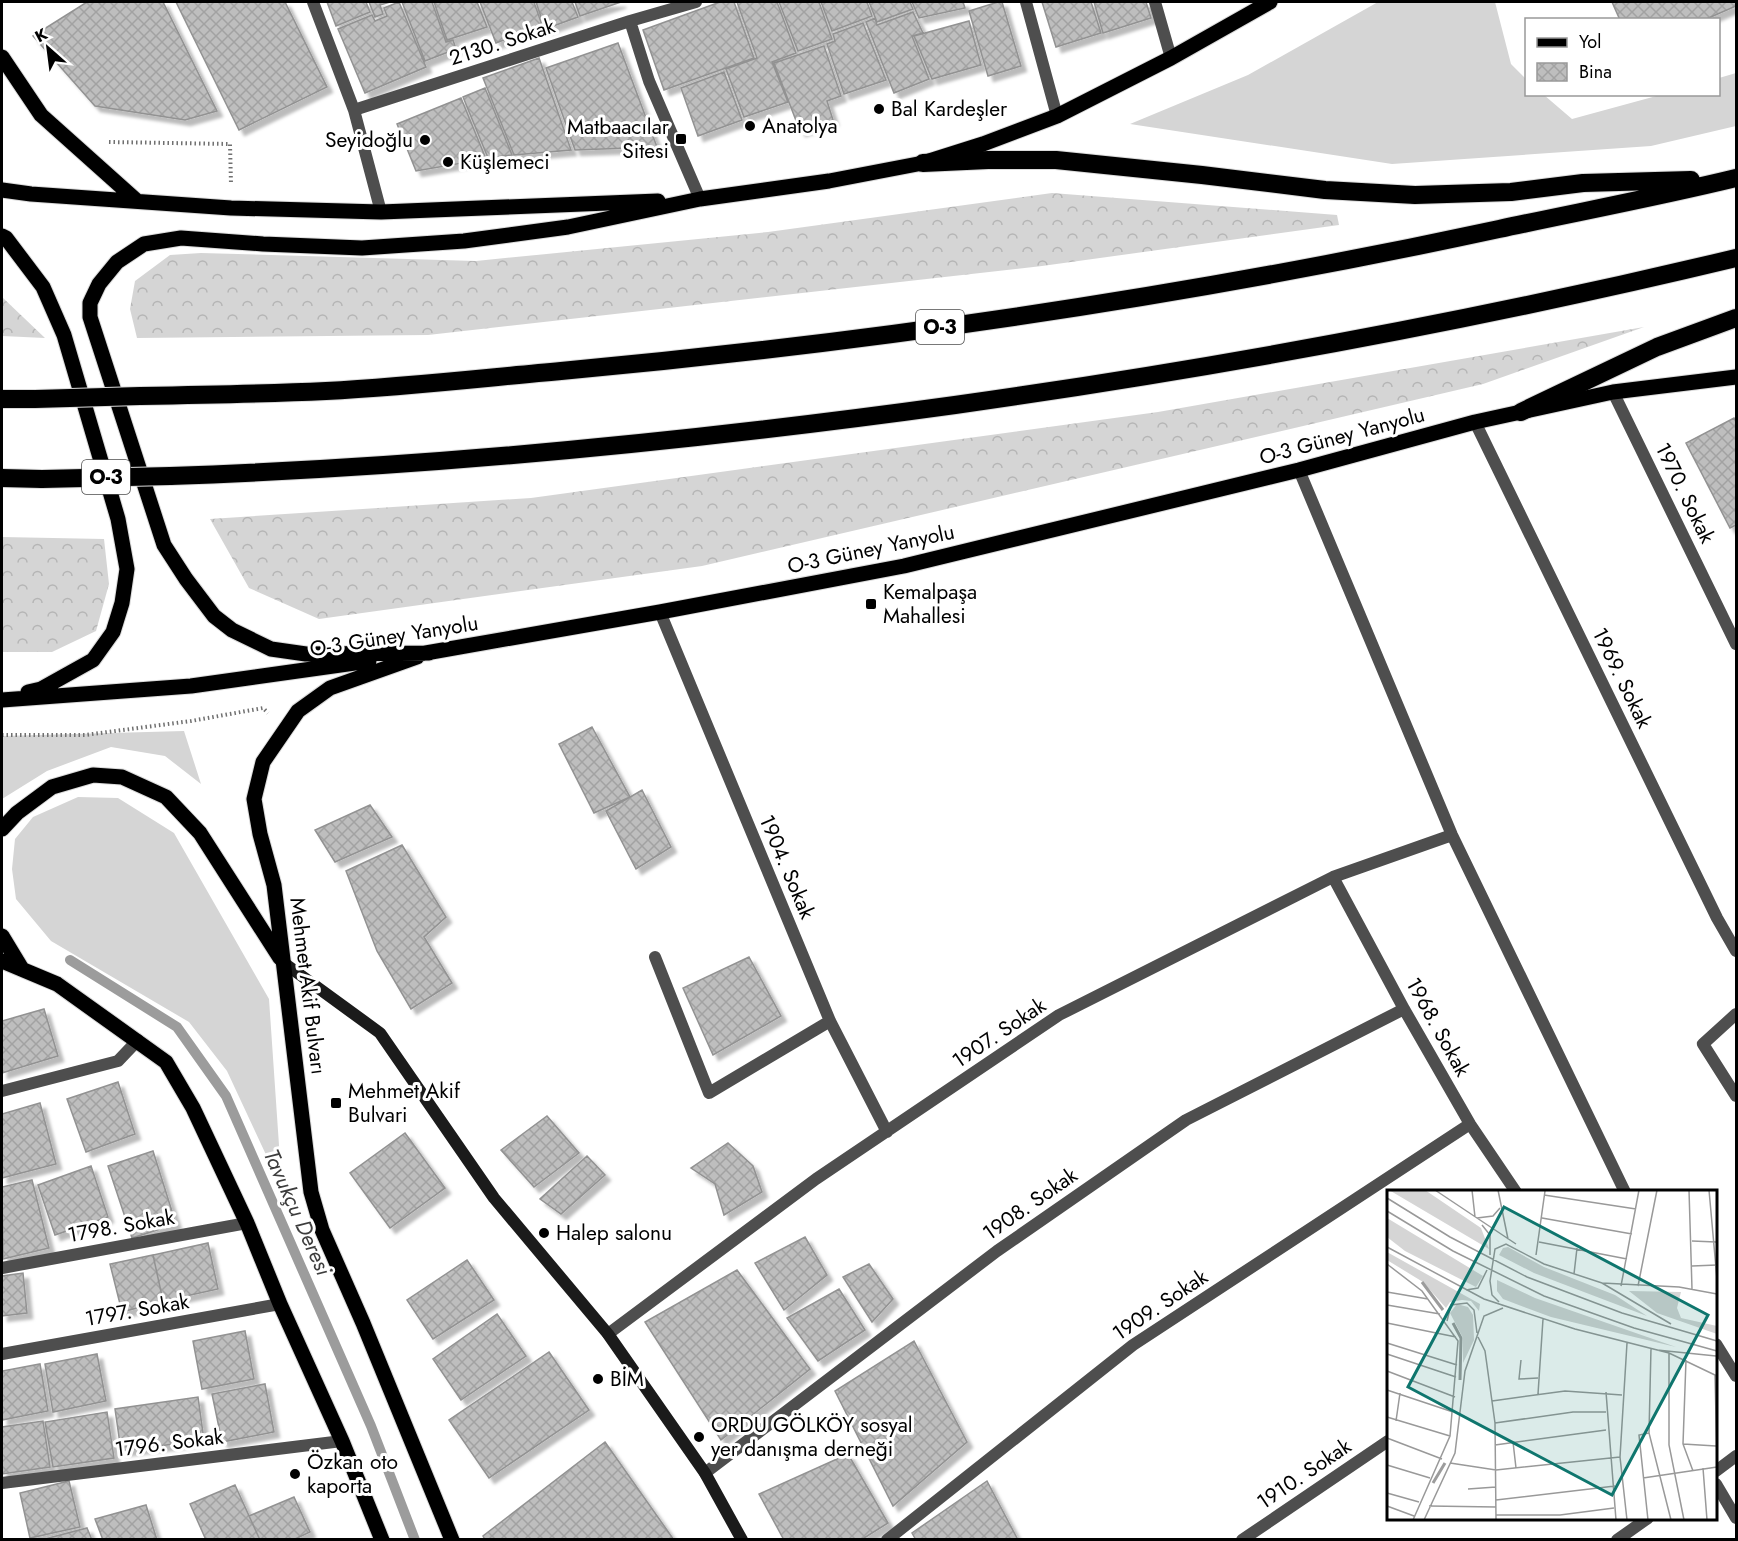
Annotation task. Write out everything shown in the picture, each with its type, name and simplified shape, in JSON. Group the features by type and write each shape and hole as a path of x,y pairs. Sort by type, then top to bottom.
{"highway":[{"path":"923,163 1056,160 1325,190 1415,195 1511,192 1583,183 1733,179"},
{"name":"O-3","path":"2,399 316,391 399,386 697,358 894,333 1049,312 1271,275 1416,247 1733,179"},
{"name":"O-3","path":"2,478 42,479 292,472 582,450 742,433 1108,383 1294,351 1502,310 1737,258"},
{"path":"1521,412 1657,346 1737,318"}],"main road":[{"path":"429,653 306,654 271,648 232,630 214,616 164,545 90,317 90,303 99,284 117,262 144,243 181,238 362,248 464,241 568,227 700,199 829,181 923,163 983,144 1057,116 1171,58 1270,2"},
{"path":"2,57 41,115 136,200"},
{"path":"2,190 231,208 381,212 700,199"},
{"path":"2,236 6,238 43,287 64,336 118,519 127,569 123,603 113,632 93,660 41,689 2,699"},
{"name":"O-3 Güney Yanyolu","path":"2,699 191,686 429,653 660,612 904,566 1299,470 1475,422 1613,392 1737,377"},
{"name":"Mehmet Akif Bulvarı","path":"429,653 330,688 298,711 262,762 254,799 260,834 274,885 311,1192 322,1230 452,1539"},
{"path":"2,829 16,813 52,787 93,775 122,777 166,797 200,833 284,963"},
{"path":"2,936 22,969"},
{"path":"2,961 57,984 166,1062 193,1108 247,1223 382,1539"}],"street":[{"path":"313,2 354,110 381,212"},
{"name":"2130. Sokak","path":"354,110 696,2"},
{"path":"1026,2 1057,116"},
{"path":"1155,2 1171,58"},
{"path":"630,21 649,81 700,199"},
{"name":"1970. Sokak","path":"1613,392 1737,645"},
{"name":"1969. Sokak","path":"1475,422 1712,908 1737,951"},
{"path":"1299,470 1452,835 1625,1190"},
{"name":"1904. Sokak","path":"660,612 830,1021 887,1132"},
{"name":"1907. Sokak","path":"608,1334 816,1179 1059,1015 1333,877 1452,835"},
{"name":"1968. Sokak","path":"1333,877 1404,1009 1470,1124 1515,1190"},
{"path":"655,957 709,1093 830,1021"},
{"path":"284,963 380,1033 494,1198 608,1334 705,1473 742,1539"},
{"name":"1908. Sokak","path":"705,1473 997,1251 1186,1120 1404,1009"},
{"path":"1737,1014 1702,1044 1737,1096"},
{"path":"2,1092 118,1061 138,1041"},
{"name":"1909. Sokak","path":"889,1539 1134,1345 1470,1124"},
{"name":"1798. Sokak","path":"2,1268 247,1223"},
{"name":"1797. Sokak","path":"2,1354 280,1304"},
{"path":"1717,1346 1737,1376"},
{"name":"1796. Sokak","path":"2,1483 342,1441"},
{"name":"1910. Sokak","path":"1242,1539 1387,1442"},
{"path":"1717,1470 1737,1456"},
{"path":"1717,1486 1737,1518"},
{"path":"1617,1539 1645,1520"}],"path":[{"path":"103,142 230,144 231,208"},
{"path":"2,735 86,735 191,721 263,708 286,730"}],"green space":[{"path":"1378,2 1495,2 1511,64 1525,78 1525,96 1545,96 1572,119 1656,96 1720,96 1720,78 1736,73 1736,126 1651,146 1392,164 1130,124 1248,75"},
{"path":"1052,193 1337,215 1339,225 1042,266 428,335 137,338 130,309 135,281 170,255 201,253 476,261 768,232"},
{"path":"2,297 45,338 2,336"},
{"path":"1644,327 1483,384 702,566 319,619 249,588 210,519 531,498 1158,412"},
{"path":"2,537 104,539 109,584 96,631 52,652 2,652"},
{"path":"184,731 201,784 165,756 111,747 47,771 2,799 2,736"},
{"path":"78,797 118,798 174,833 269,999 282,1189 227,1071 189,1022 51,941 16,899 12,869 15,839 33,817"}],"building":[{"path":"87,2 163,2 217,111 185,120 95,106 33,36"},
{"path":"176,2 285,2 327,87 239,130"},
{"path":"327,2 366,2 370,12 336,26"},
{"path":"369,2 390,2 380,5 383,14 375,17"},
{"path":"399,2 426,67 365,93 338,29 372,15 375,21 387,16 384,8"},
{"path":"402,2 432,2 446,42 453,40 456,49 425,61"},
{"path":"434,2 477,2 487,27 447,40"},
{"path":"480,2 534,2 542,25 496,43"},
{"path":"536,2 572,2 578,17 545,29"},
{"path":"575,2 621,2 580,16"},
{"path":"720,2 734,2 754,58 664,90 643,30"},
{"path":"737,2 777,2 796,53 772,62 788,102 744,117 726,69 757,58"},
{"path":"779,2 819,2 832,39 798,51"},
{"path":"821,2 867,2 872,16 832,31"},
{"path":"869,2 910,2 913,9 877,22"},
{"path":"912,2 963,2 965,8 919,18"},
{"path":"1002,2 1021,66 988,76 969,11"},
{"path":"1042,2 1091,2 1101,33 1056,47"},
{"path":"1094,2 1146,2 1151,18 1103,33"},
{"path":"1612,2 1736,2 1736,6 1709,18 1619,18"},
{"path":"913,12 923,33 912,36 929,79 894,93 866,22 875,18 877,25"},
{"path":"969,21 981,65 932,79 914,36"},
{"path":"863,23 886,80 844,94 827,44 835,41 833,34"},
{"path":"618,43 657,147 575,150 546,68"},
{"path":"824,46 841,96 827,101 833,120 800,131 774,63"},
{"path":"539,58 571,150 514,155 483,78"},
{"path":"724,72 742,120 698,136 681,88"},
{"path":"485,88 512,155 488,158 463,97"},
{"path":"461,98 486,159 416,171 397,124"},
{"path":"1734,418 1736,422 1736,525 1730,528 1686,443"},
{"path":"592,727 630,797 594,813 559,744"},
{"path":"642,790 671,847 636,869 606,811"},
{"path":"370,805 392,837 335,862 315,830"},
{"path":"402,845 446,917 424,937 452,983 411,1009 377,951 346,871"},
{"path":"749,957 781,1016 713,1055 683,988"},
{"path":"44,1009 58,1056 2,1073 2,1021"},
{"path":"118,1082 135,1134 86,1152 67,1099"},
{"path":"40,1103 56,1164 2,1178 2,1114"},
{"path":"547,1116 579,1153 534,1187 501,1150"},
{"path":"405,1133 445,1188 390,1228 350,1173"},
{"path":"728,1143 753,1166 762,1192 724,1215 715,1184 691,1168"},
{"path":"153,1151 176,1224 132,1238 108,1166"},
{"path":"587,1156 605,1175 561,1214 540,1199"},
{"path":"91,1166 108,1217 55,1235 38,1185"},
{"path":"32,1180 49,1248 3,1259 2,1187"},
{"path":"805,1237 827,1275 784,1310 755,1263"},
{"path":"208,1243 218,1289 163,1301 153,1255"},
{"path":"153,1255 163,1301 122,1312 110,1264"},
{"path":"467,1260 494,1300 433,1339 407,1300"},
{"path":"869,1264 893,1299 872,1322 843,1277"},
{"path":"737,1270 810,1369 721,1440 645,1322"},
{"path":"23,1273 27,1313 2,1316 2,1276"},
{"path":"839,1289 865,1330 818,1361 787,1318"},
{"path":"497,1314 526,1356 461,1400 433,1359"},
{"path":"245,1331 254,1379 202,1389 193,1341"},
{"path":"914,1341 967,1442 893,1506 835,1391"},
{"path":"549,1352 589,1410 489,1478 449,1420"},
{"path":"97,1354 106,1401 53,1412 45,1364"},
{"path":"40,1364 48,1411 2,1420 2,1371"},
{"path":"265,1384 274,1432 222,1442 212,1394"},
{"path":"198,1397 204,1440 121,1451 115,1409"},
{"path":"107,1412 114,1458 53,1467 45,1422"},
{"path":"43,1421 50,1467 2,1474 2,1427"},
{"path":"605,1442 674,1540 485,1540 483,1536"},
{"path":"848,1454 888,1523 861,1540 784,1540 759,1494"},
{"path":"69,1481 80,1527 30,1538 20,1493"},
{"path":"987,1481 1018,1540 916,1540 912,1533"},
{"path":"235,1485 260,1540 206,1540 190,1504"},
{"path":"294,1497 310,1532 293,1540 260,1540 249,1516"},
{"path":"146,1505 157,1540 103,1540 95,1519"},
{"path":"87,1528 92,1540 41,1540"}],"waterway":[{"name":"Tavukçu Deresi","path":"70,960 177,1027 226,1096 371,1426 415,1540"}],"place":[{"name":"Bal Kardeşler","path":"879,109"},
{"name":"Anatolya","path":"750,126"},
{"name":"Matbaacılar Sitesi","path":"681,139"},
{"name":"Seyidoğlu","path":"425,140"},
{"name":"Küşlemeci","path":"448,162"},
{"name":"Kemalpaşa Mahallesi","path":"871,604"},
{"name":"Mehmet Akif Bulvari","path":"336,1103"},
{"name":"Halep salonu","path":"544,1233"},
{"name":"BİM","path":"598,1379"},
{"name":"ORDU GÖLKÖY sosyal yer danışma derneği","path":"699,1437"},
{"name":"Özkan oto kaporta","path":"295,1474"}]}
